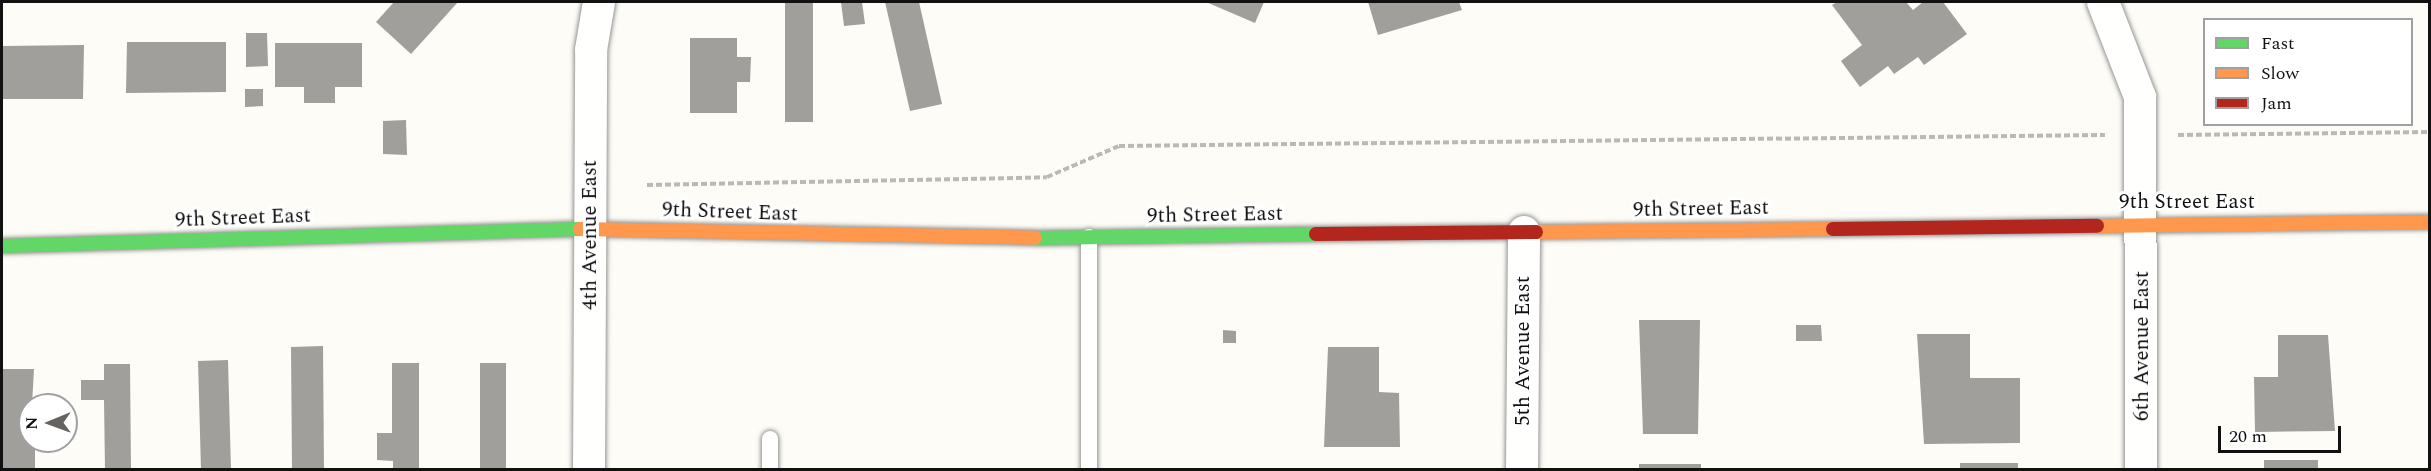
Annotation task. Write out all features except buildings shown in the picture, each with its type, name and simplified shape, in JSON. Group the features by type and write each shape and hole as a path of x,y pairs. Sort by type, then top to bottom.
{"main road":[{"name":"9th Street East","path":"2,246 591,229 911,239 2143,222 2430,222"}],"street":[{"name":"4th Avenue East","path":"589,470 591,50 599,2"},
{"name":"6th Avenue East","path":"2103,2 2140,96 2143,222 2141,470"},
{"name":"5th Avenue East","path":"1522,470 1524,232"}],"lane":[{"path":"1089,237 1089,470"},
{"path":"770,439 770,470"}],"path":[{"path":"647,185 1047,177 1119,146 2430,132"}],"traffic: fast":[{"path":"2,246 580,229"},
{"path":"1035,238 1316,234"}],"traffic: slow":[{"path":"2097,226 2430,222"},
{"path":"580,229 1035,238"},
{"path":"1536,232 1833,229"}],"traffic: jam":[{"path":"1833,229 2097,226"},
{"path":"1316,234 1536,232"}]}
